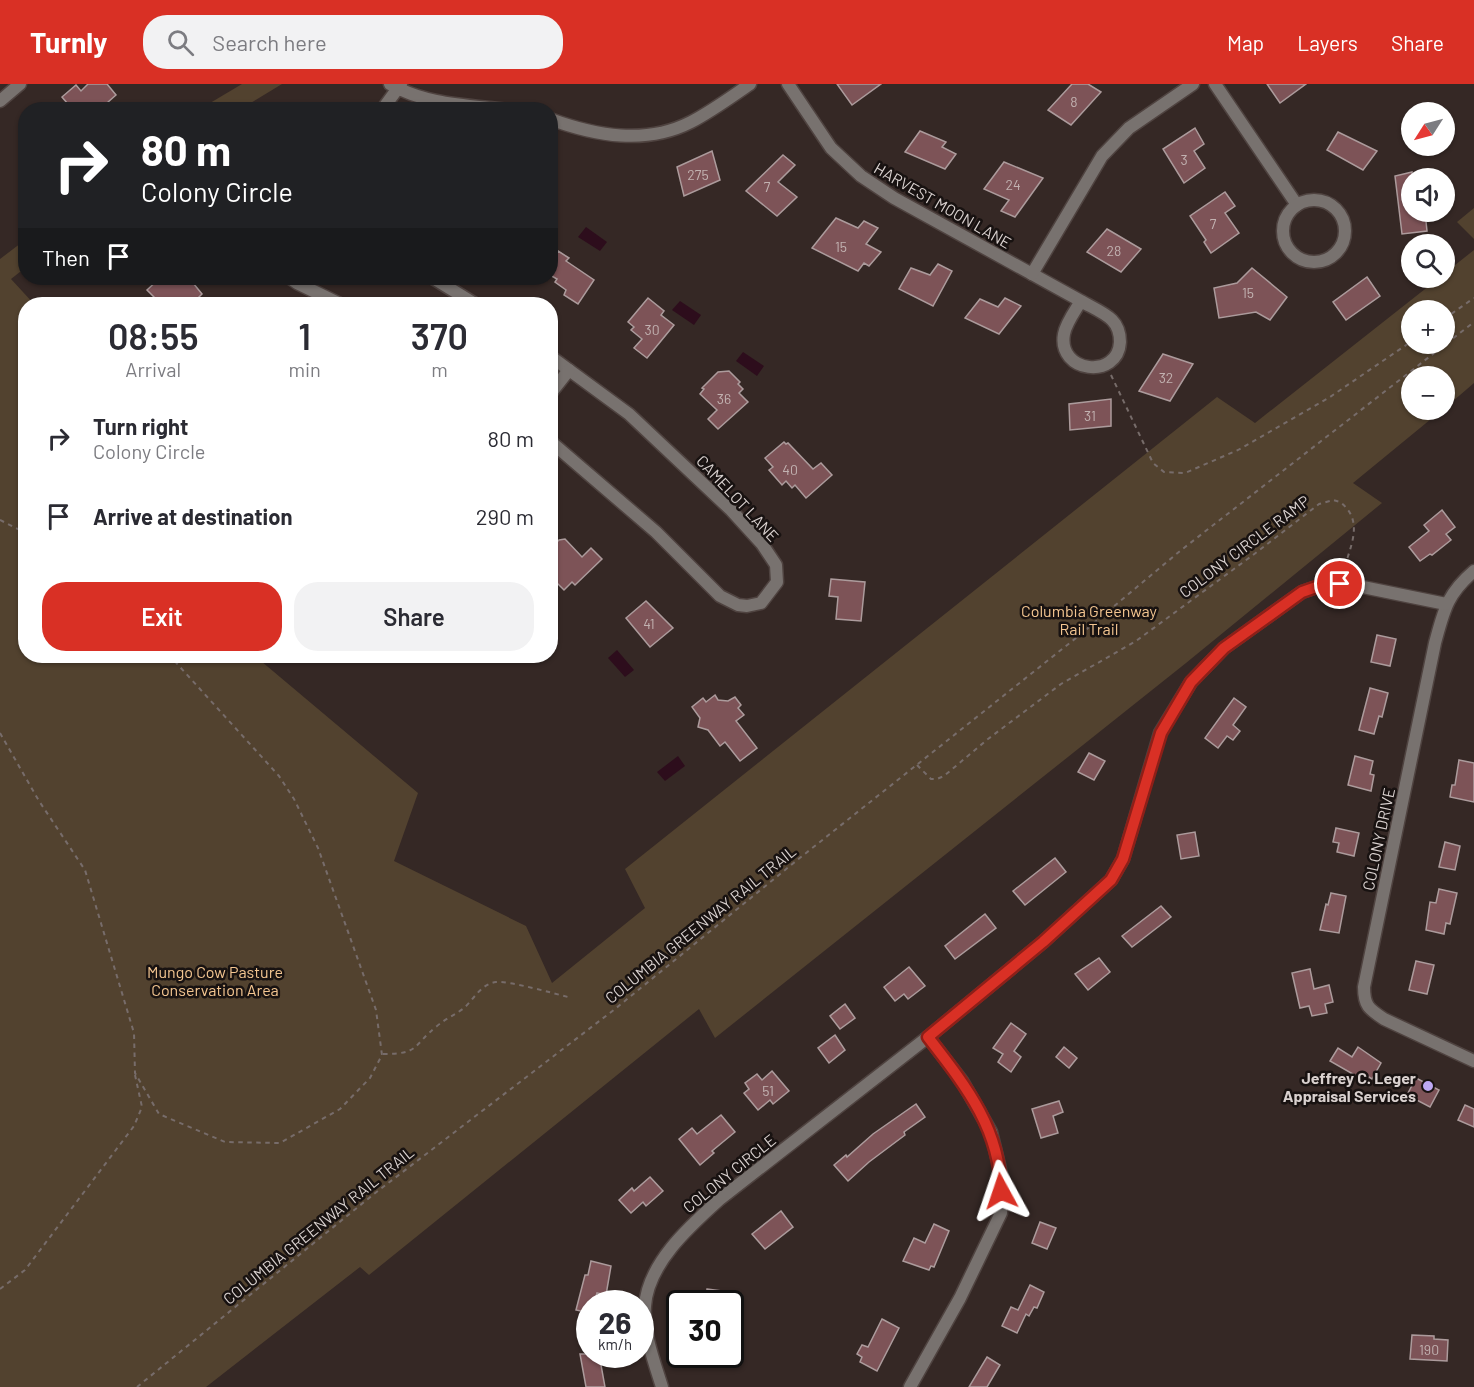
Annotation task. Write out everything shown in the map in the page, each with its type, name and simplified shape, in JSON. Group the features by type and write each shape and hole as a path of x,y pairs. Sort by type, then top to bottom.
{"street":[{"path":"0,101 20,84"},
{"path":"558,122 603,135 649,135 689,123 750,84"},
{"name":"HARVEST MOON LANE","path":"788,84 831,148 861,176 894,198 1109,317 1117,327 1120,345 1115,356 1106,364"},
{"path":"1032,274 1102,156 1129,128 1193,84"},
{"path":"1215,84 1297,205"},
{"path":"387,102 396,86 443,102"},
{"path":"1316,200 1329,204 1339,213 1345,232 1341,245 1333,256 1321,261 1308,262 1291,252 1284,240 1283,227 1288,215 1297,205 1316,200"},
{"path":"299,285 325,297"},
{"path":"444,285 464,297"},
{"path":"1081,301 1065,332 1065,350 1072,360 1083,367 1095,368 1106,364"},
{"name":"CAMELOT LANE","path":"558,362 628,414 731,510 762,544 776,565 777,582 761,603 747,606 720,596 656,532 558,448"},
{"path":"558,383 568,370"},
{"name":"COLONY DRIVE","path":"1474,571 1463,580 1446,604 1435,643 1364,987 1364,1001 1371,1010 1384,1019 1474,1061"},
{"name":"COLONY CIRCLE","path":"662,1387 647,1336 645,1306 650,1284 669,1251 689,1226 720,1199 928,1037 1043,942 1111,880 1123,859 1161,733 1191,682 1224,648 1302,592 1325,584 1340,584 1446,604"},
{"path":"910,1387 960,1298 1001,1213 1000,1169 991,1132 962,1081 928,1037"}],"path":[{"path":"1455,311 1474,298"},
{"name":"COLUMBIA GREENWAY RAIL TRAIL","path":"137,1387 374,1194 615,1009 916,764 1076,638 1180,551 1474,322"},
{"path":"1106,364 1148,457 1164,472 1178,474 1193,471 1238,450 1330,397 1401,349"},
{"name":"COLONY CIRCLE RAMP","path":"916,764 931,779 944,776 988,739 1061,684 1136,641 1326,501 1340,502 1352,512 1354,520 1353,536 1340,584"},
{"path":"0,520 18,529"},
{"path":"135,1072 159,1114 225,1142 280,1143 340,1109 370,1078 382,1054 376,1010 318,848 303,816 279,776 176,663"},
{"path":"0,733 39,801 85,870 134,1033 135,1072 142,1107 134,1126 25,1270 0,1289"},
{"path":"382,1054 404,1054 412,1051 439,1024 464,1007 490,984 503,982 568,997"}],"green space":[{"path":"242,84 282,84 252,102 212,102"},
{"path":"1474,208 1474,239 1457,222"},
{"path":"18,245 18,274 11,279 28,297 18,297 18,663 263,663 418,793 394,861 526,926 552,983 645,908 625,869 1217,397 1255,423 1401,308 1401,354 1455,354 1455,300 1411,300 1426,288 1455,288 1455,265 1474,250 1474,383 1455,399 1455,366 1401,366 1401,420 1430,420 1353,483 1382,503 1186,663 715,1038 699,1009 369,1275 360,1267 206,1387 0,1387 0,259"}],"shaded area":[{"path":"586,227 607,242 600,251 578,237"},
{"path":"680,301 701,315 694,325 672,310"},
{"path":"743,352 764,366 757,376 736,361"},
{"path":"617,650 634,670 625,677 608,658"},
{"path":"678,756 685,766 665,781 657,772"}],"building":[{"path":"88,84 107,84 116,95 108,102 66,102 62,97 76,85 81,91"},
{"path":"837,84 881,84 852,105"},
{"path":"1072,84 1088,84 1101,92 1071,125 1048,110"},
{"path":"1267,84 1306,84 1280,103"},
{"path":"1195,128 1204,144 1194,151 1205,168 1184,183 1163,149"},
{"path":"920,131 946,142 942,147 956,154 945,169 905,152"},
{"path":"1338,132 1377,151 1363,170 1327,150"},
{"path":"712,151 720,180 684,196 677,167"},
{"path":"783,155 795,165 778,182 797,197 777,216 746,191"},
{"path":"1004,162 1043,178 1015,217 1001,211 1009,200 984,189"},
{"path":"1401,175 1401,222 1426,222 1427,231 1402,234 1395,176"},
{"path":"1225,192 1235,206 1225,213 1239,233 1211,253 1204,242 1206,240 1190,216"},
{"path":"836,218 858,228 864,221 878,228 866,244 881,252 869,266 864,263 858,271 812,248"},
{"path":"1107,229 1141,249 1121,272 1087,252"},
{"path":"558,251 569,258 566,261 594,280 578,304 564,295 566,290 558,284"},
{"path":"938,264 952,271 933,306 899,289 911,268 930,275"},
{"path":"1252,268 1287,297 1270,320 1256,312 1219,318 1214,288 1237,283"},
{"path":"1367,277 1380,296 1346,320 1333,302"},
{"path":"152,285 195,285 202,294 199,297 154,297 147,290"},
{"path":"648,298 664,311 661,315 674,325 647,358 634,348 642,339 631,330 634,327 628,322"},
{"path":"1005,298 1021,306 999,334 965,318 980,299 998,307"},
{"path":"1163,354 1193,364 1170,401 1139,391"},
{"path":"729,371 740,382 738,384 743,389 739,393 748,402 718,429 708,419 717,410 700,394 704,389 702,388 718,372"},
{"path":"1111,399 1111,426 1070,430 1069,404"},
{"path":"784,442 788,443 813,469 821,463 832,475 806,498 795,485 792,488 786,481 782,485 769,470 773,467 765,458"},
{"path":"1442,510 1455,527 1446,534 1451,540 1420,561 1409,547 1429,531 1424,525"},
{"path":"565,539 582,557 591,548 602,559 575,585 572,582 564,590 558,584 559,540"},
{"path":"831,579 865,582 861,621 836,619 838,597 829,596"},
{"path":"646,601 673,628 650,647 626,618"},
{"path":"1377,635 1396,639 1390,666 1371,662"},
{"path":"1370,688 1388,693 1382,717 1379,716 1374,734 1359,730"},
{"path":"715,695 718,700 728,701 735,697 741,705 738,708 744,715 736,721 757,748 740,761 725,742 720,746 708,730 698,727 700,718 692,707 703,698 706,702"},
{"path":"1234,698 1246,707 1233,725 1240,731 1233,740 1227,736 1218,748 1205,738"},
{"path":"1089,753 1105,761 1094,780 1078,772"},
{"path":"1355,756 1373,761 1370,774 1374,775 1371,791 1348,785"},
{"path":"1459,760 1474,763 1474,802 1450,797 1452,785 1455,785"},
{"path":"1336,828 1359,833 1354,856 1337,852 1339,843 1333,842"},
{"path":"1195,832 1199,856 1181,859 1177,835"},
{"path":"1445,842 1460,846 1455,870 1439,867"},
{"path":"1055,858 1066,872 1025,905 1013,891"},
{"path":"1439,889 1457,893 1450,924 1446,923 1444,934 1426,930 1430,902 1436,903"},
{"path":"1331,893 1346,896 1339,933 1320,930"},
{"path":"1161,906 1171,917 1132,947 1122,936"},
{"path":"985,914 996,928 955,959 945,946"},
{"path":"1099,958 1110,972 1088,990 1075,974"},
{"path":"1416,961 1434,965 1427,994 1409,990"},
{"path":"909,967 925,986 908,999 904,994 895,1001 884,987"},
{"path":"1310,969 1314,989 1329,985 1333,1002 1325,1004 1327,1013 1312,1016 1309,1006 1300,1008 1292,973"},
{"path":"845,1004 855,1018 840,1029 830,1016"},
{"path":"1011,1023 1026,1034 1014,1051 1021,1057 1011,1072 998,1062 1003,1054 993,1048"},
{"path":"835,1035 845,1050 829,1063 818,1048"},
{"path":"1064,1047 1077,1058 1069,1068 1056,1057"},
{"path":"1358,1047 1381,1063 1372,1079 1361,1072 1358,1077 1330,1061 1338,1048 1352,1057"},
{"path":"772,1071 789,1091 773,1104 770,1100 758,1110 744,1093 749,1089 745,1083 757,1074 762,1080"},
{"path":"1416,1078 1439,1090 1430,1107 1407,1095"},
{"path":"1059,1101 1063,1112 1053,1116 1058,1133 1041,1138 1032,1109"},
{"path":"916,1104 925,1117 904,1132 905,1135 848,1181 834,1165"},
{"path":"1465,1105 1474,1109 1474,1127 1458,1120"},
{"path":"721,1115 735,1132 712,1151 714,1153 700,1165 679,1139 692,1128 697,1134"},
{"path":"650,1177 663,1191 646,1206 643,1202 631,1213 619,1200 632,1188 634,1191"},
{"path":"781,1211 793,1227 765,1249 752,1234"},
{"path":"1040,1222 1056,1228 1047,1249 1032,1243"},
{"path":"934,1224 949,1231 934,1267 931,1266 929,1270 903,1261 914,1238 925,1243"},
{"path":"591,1261 611,1266 607,1290 581,1290 585,1275 588,1275"},
{"path":"1030,1285 1044,1292 1037,1308 1034,1307 1029,1316 1026,1314 1017,1333 1002,1326 1011,1307 1018,1310"},
{"path":"882,1319 899,1328 877,1371 860,1362 862,1357 857,1354 862,1345 868,1347"},
{"path":"1412,1335 1434,1336 1434,1339 1448,1340 1447,1361 1410,1359"},
{"path":"987,1357 1000,1365 987,1387 969,1387"},
{"path":"583,1368 602,1368 605,1387 586,1387"}],"place":[{"name":"Jeffrey C. Leger Appraisal Services","path":"1428,1086"}],"route":[{"path":"1001,1191 1000,1169 991,1132 962,1081 928,1037 1043,942 1111,880 1123,859 1161,733 1191,682 1224,648 1302,592 1325,584 1340,584"}],"park label":[{"name":"Columbia Greenway Rail Trail","path":"1089,619"},
{"name":"Mungo Cow Pasture Conservation Area","path":"215,980"}]}
